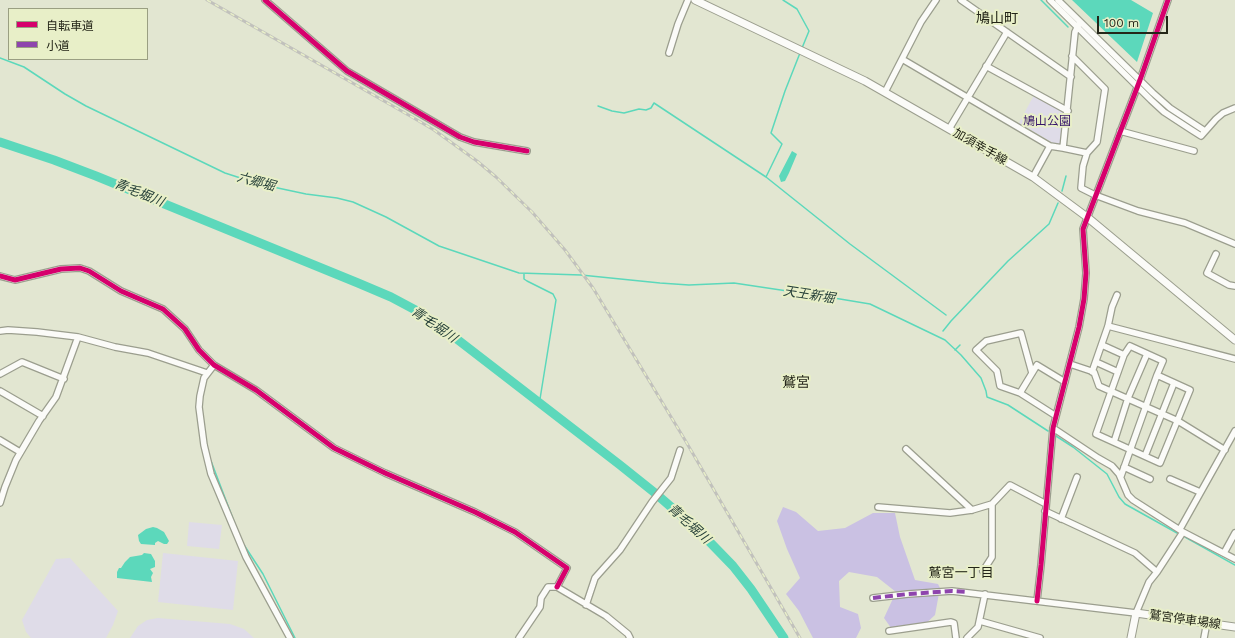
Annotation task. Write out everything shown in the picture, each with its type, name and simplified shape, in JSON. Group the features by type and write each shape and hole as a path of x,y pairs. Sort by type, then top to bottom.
{"main road":[{"name":"加須幸手線","path":"695,0 885,92 1033,177 1087,217 1235,340"},
{"name":"鷲宮停車場線","path":"1131,638 1136,613 1235,627"}],"street":[{"path":"265,0 347,70 460,137 474,142 527,151"},
{"path":"669,53 678,24 688,0"},
{"path":"885,92 921,22 936,0"},
{"path":"961,0 1071,77"},
{"path":"1050,0 1170,108 1203,133"},
{"path":"1058,0 1078,25 1137,87 1164,112 1203,133"},
{"path":"1037,601 1053,428 1070,364 1084,299 1086,266 1083,235 1087,217 1140,80 1168,0"},
{"path":"1063,148 1068,111 1072,56 1075,32 1078,25"},
{"path":"949,129 1007,32"},
{"path":"1072,56 1105,89 1097,142 1087,153 1083,166 1081,188 1095,195 1138,211 1185,223 1235,244"},
{"path":"902,59 1050,146 1087,153"},
{"path":"986,66 1068,111"},
{"path":"1203,133 1223,114 1235,107"},
{"path":"1120,132 1194,151"},
{"path":"1033,177 1050,146"},
{"path":"1216,254 1207,273 1229,285 1235,286"},
{"path":"0,276 16,280 61,269 80,268 89,271 121,291 163,309 185,329 199,350 214,365 256,390 334,448 385,473 475,512 515,532 567,568 557,587"},
{"path":"1092,372 1117,295"},
{"path":"1108,326 1235,358"},
{"path":"0,331 8,330 37,332 78,337 115,348 148,353 207,373"},
{"path":"1032,373 1021,333 986,341 976,350 997,371 1000,386 1020,394 1056,416"},
{"path":"0,504 2,485 20,452 56,397 64,379 78,337"},
{"path":"1102,345 1124,354"},
{"path":"1121,476 1130,450 1146,407 1157,375 1163,361 1130,346 1124,354 1096,434 1130,450 1160,463 1190,390 1157,375"},
{"path":"1114,442 1128,398 1147,354"},
{"path":"0,374 22,362 64,379"},
{"path":"1096,362 1118,372"},
{"path":"1070,364 1094,372 1099,386 1178,421 1225,450"},
{"path":"214,365 204,378 200,396 200,417 204,445 211,474 246,557 290,638"},
{"path":"1020,394 1037,365 1065,382"},
{"path":"1145,456 1174,383"},
{"path":"0,391 43,416"},
{"path":"1053,428 1112,466 1121,476 1128,495 1133,500 1181,530 1235,559"},
{"path":"873,598 938,592 968,592 1136,613 1149,582 1157,572 1181,530 1200,492 1235,431"},
{"path":"0,440 20,452"},
{"path":"906,449 972,510"},
{"path":"586,605 595,578 620,550 672,475 680,450"},
{"path":"1124,467 1150,479"},
{"path":"1061,519 1077,477"},
{"path":"1170,479 1200,492"},
{"path":"878,508 950,513 972,510 992,504 1010,485 1046,504"},
{"path":"983,571 992,557 992,504"},
{"path":"1045,511 1135,553 1157,572"},
{"path":"1224,553 1235,533"},
{"path":"520,638 540,606 541,598 548,587 557,587 606,616 628,634 630,638"},
{"path":"967,638 978,627 985,594"},
{"path":"980,621 1040,638"},
{"path":"889,631 951,622 954,623 956,638"},
{"path":"1204,638 1207,622"}],"green space":[{"name":"鳩山公園","path":"1034,95 1063,111 1061,145 1053,143 1019,123"},
{"path":"189,522 222,525 219,549 187,546"},
{"path":"163,553 238,561 233,610 158,602"},
{"path":"70,558 118,611 113,625 106,638 31,638 26,632 22,620 56,559"},
{"path":"158,618 230,624 244,629 254,638 130,638 138,626 147,620"}],"shaded area":[{"path":"783,507 796,512 818,531 845,528 873,513 895,513 900,537 915,580 938,584 940,588 935,615 922,627 894,632 884,618 896,592 877,577 849,572 839,581 840,607 858,614 861,628 856,638 813,638 799,611 786,594 800,578 787,549 777,521"}],"water":[{"path":"1072,0 1131,0 1153,13 1137,62"},
{"path":"792,151 797,154 785,181 781,182 779,176"},
{"path":"153,527 164,532 169,541 167,544 158,541 155,545 141,544 138,535 146,529"},
{"path":"144,553 151,554 155,561 155,567 150,569 153,573 151,577 152,582 117,578 119,568 121,568 130,557 142,555"}],"waterway":[{"path":"783,0 797,9 809,31 802,48"},
{"path":"1041,0 1068,27"},
{"path":"800,53 771,133 782,144 766,177 850,244 946,315"},
{"name":"天王新堀","path":"0,58 24,67 86,106 225,173 259,184 353,202 386,217 439,246 519,273 581,275 689,285 734,283 870,304 945,340 961,355 981,378 987,397 1008,405 1048,431"},
{"path":"598,106 624,113 639,109 646,110 651,108 654,103 766,177"},
{"name":"青毛堀川","path":"0,142 96,176 358,283 391,297 421,313 620,465 701,533 733,566 751,589 784,638"},
{"path":"1062,191 1066,176"},
{"path":"943,331 1008,261 1049,224 1058,203"},
{"path":"524,274 524,279 553,294 556,300 540,399 537,402"},
{"name":"天王新堀","path":"955,350 960,345"},
{"name":"天王新堀","path":"1056,436 1073,447 1107,474 1119,497 1125,504 1177,533"},
{"path":"211,461 238,532"},
{"name":"天王新堀","path":"1185,537 1235,565"},
{"path":"244,545 263,574 295,638"}],"railway":[{"path":"207,0 434,130 477,161 532,212 565,250 593,288 685,440 800,638"}],"marked path":[{"path":"873,598 952,591 968,592"}],"cycle path":[{"path":"265,0 347,71 460,137 474,142 527,151"},
{"path":"1037,601 1053,428 1079,327 1084,299 1086,273 1083,229 1140,80 1168,0"},
{"path":"0,276 15,280 61,269 80,268 89,271 121,291 163,309 185,329 199,350 214,365 256,390 334,448 385,473 475,512 515,532 567,568 557,587"}],"district":[{"name":"鳩山町","path":"997,19"},
{"name":"鷲宮","path":"796,383"},
{"name":"鷲宮一丁目","path":"961,573"}],"water label":[{"name":"六郷堀","path":"256,182"}]}
